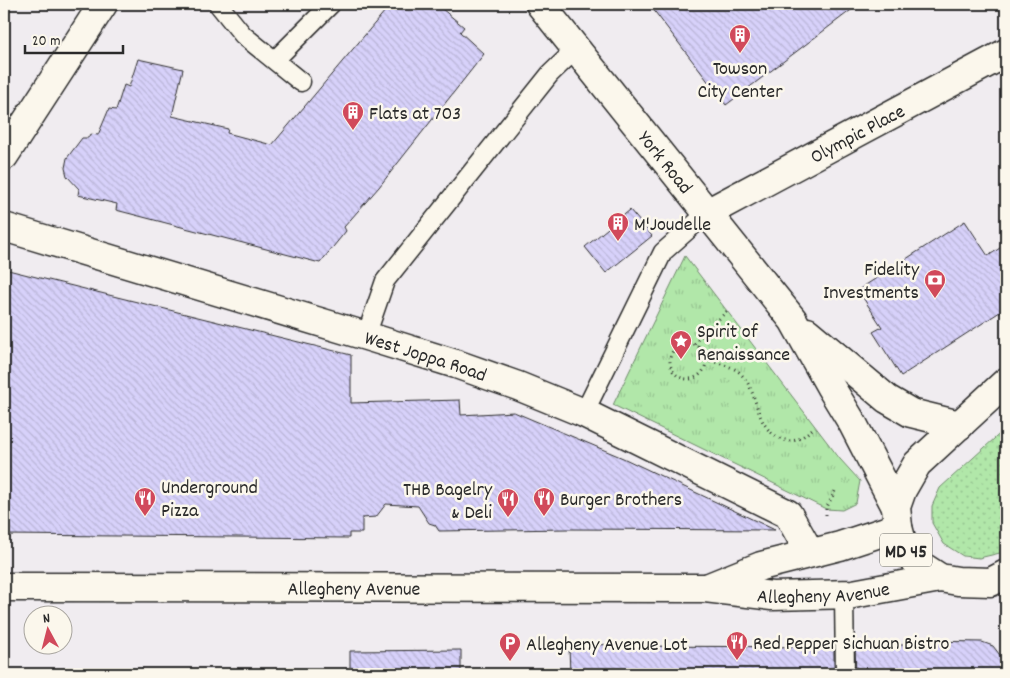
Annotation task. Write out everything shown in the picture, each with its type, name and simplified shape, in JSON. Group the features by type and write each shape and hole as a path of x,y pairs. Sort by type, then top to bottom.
{"street":[{"path":"4,156 103,4"},
{"name":"York Road","path":"540,4 793,320 853,424 897,517"},
{"name":"Olympic Place","path":"707,213 1006,52"},
{"name":"West Joppa Road","path":"4,227 366,336 456,364 518,386 584,413 788,514 810,553"},
{"name":"York Road","path":"793,320 887,399 911,413 960,425"},
{"name":"MD 45","path":"940,578 908,554 902,542 897,517 902,490 917,464 1006,382"},
{"name":"Allegheny Avenue","path":"705,588 762,566 840,546 897,517"},
{"path":"940,578 1001,584"},
{"name":"Allegheny Avenue","path":"4,587 705,588 772,596 853,594 940,578"}],"lane":[{"path":"218,4 243,35 301,82"},
{"path":"274,60 331,4"},
{"path":"366,336 385,280 550,74 576,49"},
{"path":"584,413 663,252 707,213"},
{"path":"844,594 846,674"}],"path":[{"path":"696,345 698,340 727,311"},
{"path":"688,342 696,345 704,352 706,359 703,371 697,377 685,379 675,374 670,362 672,352 676,347 688,342"},
{"path":"706,359 741,373 750,387 762,422 773,434 786,441 797,440 816,427"},
{"path":"826,524 826,509 835,491"}],"green space":[{"path":"685,256 840,459 860,481 856,503 842,510 826,509 613,405"},
{"path":"1006,428 1006,547 1000,553 979,558 963,556 944,544 932,523 932,506 940,488"}],"building":[{"name":"Flats at 703","path":"391,4 436,4 464,27 460,32 484,54 379,187 344,227 346,231 320,263 116,210 117,204 78,195 79,189 67,176 65,168 67,158 82,138 88,138 90,134 98,135 109,109 116,110 124,85 129,87 138,59 183,69 172,116 228,129 227,133 272,145"},
{"name":"Towson City Center","path":"649,4 859,4 726,105"},
{"name":"M'Joudelle","path":"630,210 652,236 606,273 585,247"},
{"name":"Fidelity Investments","path":"965,221 988,256 1006,244 1006,308 901,376 873,332 882,327 858,290"},
{"path":"4,269 351,355 351,403 460,400 461,415 514,412 623,458 775,530 567,529 439,531 435,525 429,523 418,506 386,504 376,517 362,518 362,533 349,533 349,538 4,535"},
{"path":"926,641 982,642 993,646 1006,663 1006,674 856,674 855,647 859,647 859,645 926,645"},
{"path":"621,644 621,646 834,647 834,674 570,674 569,646"},
{"path":"461,650 461,674 350,674 350,651"}],"place":[{"name":"Towson City Center","path":"740,54"},
{"name":"Flats at 703","path":"353,131"},
{"name":"M'Joudelle","path":"618,242"},
{"name":"Fidelity Investments","path":"935,299"},
{"name":"Spirit of Renaissance","path":"681,360"},
{"name":"Underground Pizza","path":"145,517"},
{"name":"Burger Brothers","path":"544,517"},
{"name":"THB Bagelry & Deli","path":"508,518"},
{"name":"Red Pepper Sichuan Bistro","path":"737,661"},
{"name":"Allegheny Avenue Lot","path":"510,662"}]}
